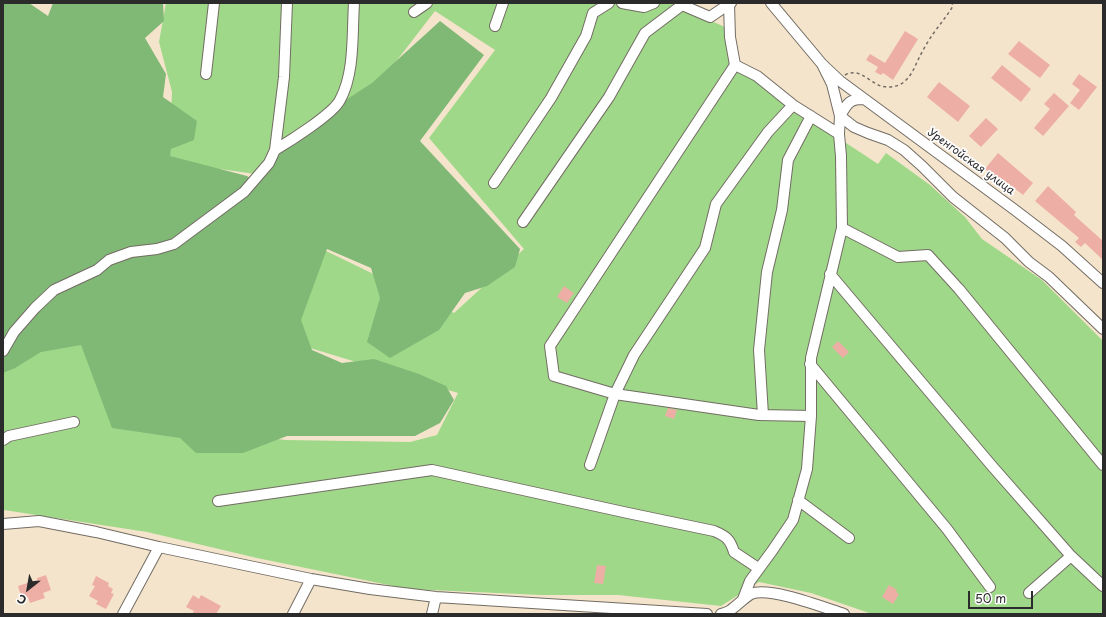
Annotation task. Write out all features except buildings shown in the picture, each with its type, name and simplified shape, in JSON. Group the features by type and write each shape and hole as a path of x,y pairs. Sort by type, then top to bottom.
{"street":[{"path":"206,74 214,3"},
{"path":"3,351 14,332 35,308 54,290 96,270 109,260 132,252 157,250 174,244 244,192 269,163 274,150 284,77 287,3"},
{"path":"274,150 291,140 335,108 340,100 350,70 354,3"},
{"path":"414,12 427,3"},
{"path":"495,26 503,3"},
{"path":"494,182 551,98 586,36 594,13 609,3"},
{"path":"622,3 644,6 654,3"},
{"path":"743,599 750,580 772,552 793,520 806,469 811,416 810,358 842,228 841,156 839,134 840,116 832,84 822,64 771,3"},
{"path":"523,222 609,97 645,34 680,4 710,17 730,4"},
{"path":"730,4 730,37 735,65 550,346 554,376 615,394 763,415 811,416"},
{"name":"Уренгойская улица","path":"822,64 840,81 863,99 1062,246 1103,282"},
{"path":"735,65 757,76 793,105 839,134"},
{"path":"840,116 846,106 854,99 863,99"},
{"path":"590,465 615,394 634,355 705,248 716,204 768,132 793,105"},
{"path":"763,415 759,350 767,272 782,210 788,160 812,116"},
{"path":"840,116 854,127 888,140 904,150 953,197 1005,238 1029,262 1049,277 1103,329"},
{"path":"842,228 898,257 928,255 959,289 1103,465"},
{"path":"830,274 992,466 1071,556 1103,586"},
{"path":"810,364 947,529 990,586"},
{"path":"3,440 9,436 74,422"},
{"path":"218,501 432,470 628,513 714,530 724,535 732,543 734,552 758,568"},
{"path":"798,500 849,538"},
{"path":"3,524 39,521 311,579 370,589 436,597 572,609 707,614"},
{"path":"123,614 159,547"},
{"path":"1029,593 1071,556"},
{"path":"293,614 311,579"},
{"path":"721,614 731,610 743,599 753,593 770,593 792,596 844,614"},
{"path":"432,614 436,597"}],"path":[{"path":"840,81 846,74 858,72 882,86 896,87 904,82 915,69 919,57 953,6 952,3"}],"green space":[{"path":"3,3 29,3 48,16 53,3 163,3 164,21 145,38 166,74 163,97 197,121 194,140 171,149 170,156 247,176 256,183 298,131 372,83 440,21 484,55 420,141 520,249 515,267 487,286 465,293 439,330 390,358 367,342 380,298 371,268 327,249 301,320 312,350 342,363 374,359 419,374 446,386 454,400 440,423 415,436 287,436 243,453 196,453 180,438 112,428 81,345 41,352 15,368 3,373"},
{"path":"166,3 670,3 725,27 730,61 834,135 878,164 886,153 930,185 965,217 982,239 1042,280 1103,341 1103,614 872,614 811,593 759,582 721,606 618,595 541,595 408,589 257,558 147,532 4,510 3,339 87,337 118,422 286,440 410,442 437,435 458,393 287,341 322,249 454,313 524,249 429,138 495,50 435,11 371,94 263,175 169,162 172,92 159,42"}]}
